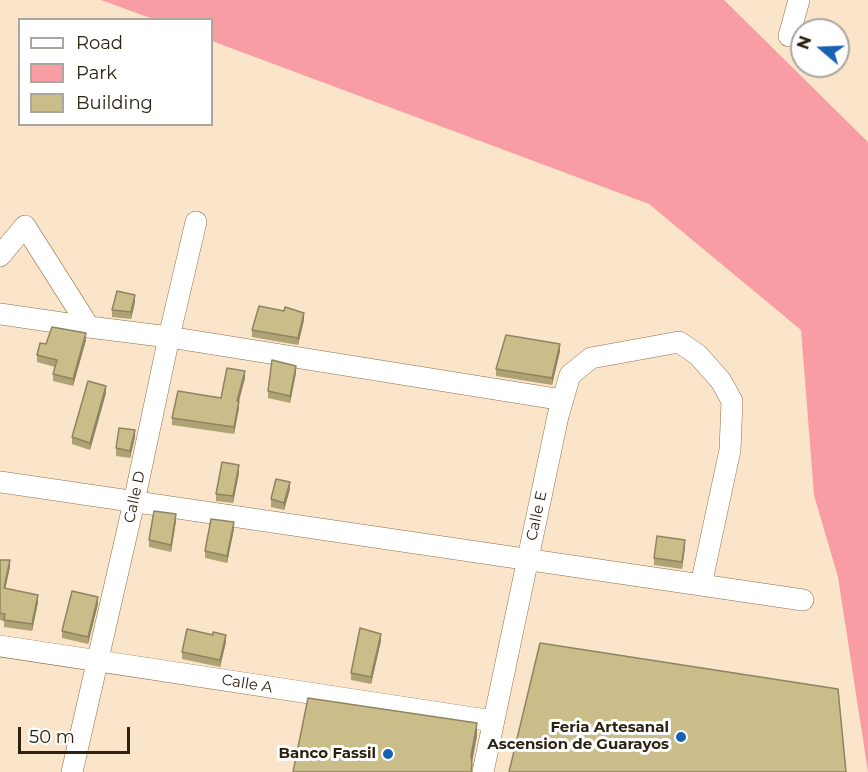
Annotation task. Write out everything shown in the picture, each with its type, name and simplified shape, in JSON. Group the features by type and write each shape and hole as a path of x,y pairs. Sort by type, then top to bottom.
{"street":[{"path":"789,36 799,0"},
{"name":"Calle D","path":"72,772 196,222"},
{"path":"0,256 25,226 89,327"},
{"path":"0,314 169,337 563,400"},
{"name":"Calle E","path":"483,772 563,400 570,375 591,358 679,342 698,355 721,381 732,401 730,450 700,585"},
{"path":"0,482 803,600"},
{"name":"Calle A","path":"0,646 493,721"}],"green space":[{"path":"101,0 724,0 790,65 790,78 803,78 868,142 868,772 838,577 814,495 801,330 649,204 213,41 213,18 150,18"}],"building":[{"path":"117,291 135,295 131,312 112,310"},
{"path":"259,306 284,311 285,307 304,313 298,338 252,330"},
{"path":"52,327 86,333 73,379 53,374 57,360 37,355 40,343 46,344"},
{"path":"506,335 560,344 552,378 496,369"},
{"path":"272,360 296,366 290,396 268,391"},
{"path":"227,368 245,371 237,401 239,401 234,427 172,418 178,391 221,398"},
{"path":"88,381 106,386 90,443 72,437"},
{"path":"119,428 135,430 130,451 116,448"},
{"path":"222,462 239,465 233,496 216,494"},
{"path":"276,479 290,482 284,503 271,499"},
{"path":"154,511 176,514 171,545 149,540"},
{"path":"211,519 234,522 227,556 205,551"},
{"path":"657,536 685,540 682,562 654,558"},
{"path":"0,560 10,560 4,588 38,595 32,624 4,620 5,614 0,613"},
{"path":"72,591 98,597 88,637 62,631"},
{"path":"360,628 381,634 371,677 351,673"},
{"path":"187,629 213,635 213,632 226,635 220,660 182,652"},
{"name":"Feria Artesanal Ascension de Guarayos","path":"540,643 838,689 846,772 509,772"},
{"name":"Banco Fassil","path":"308,698 477,723 471,756 471,772 293,772"}],"place":[{"name":"Feria Artesanal Ascension de Guarayos","path":"681,737"},
{"name":"Banco Fassil","path":"388,754"}]}
